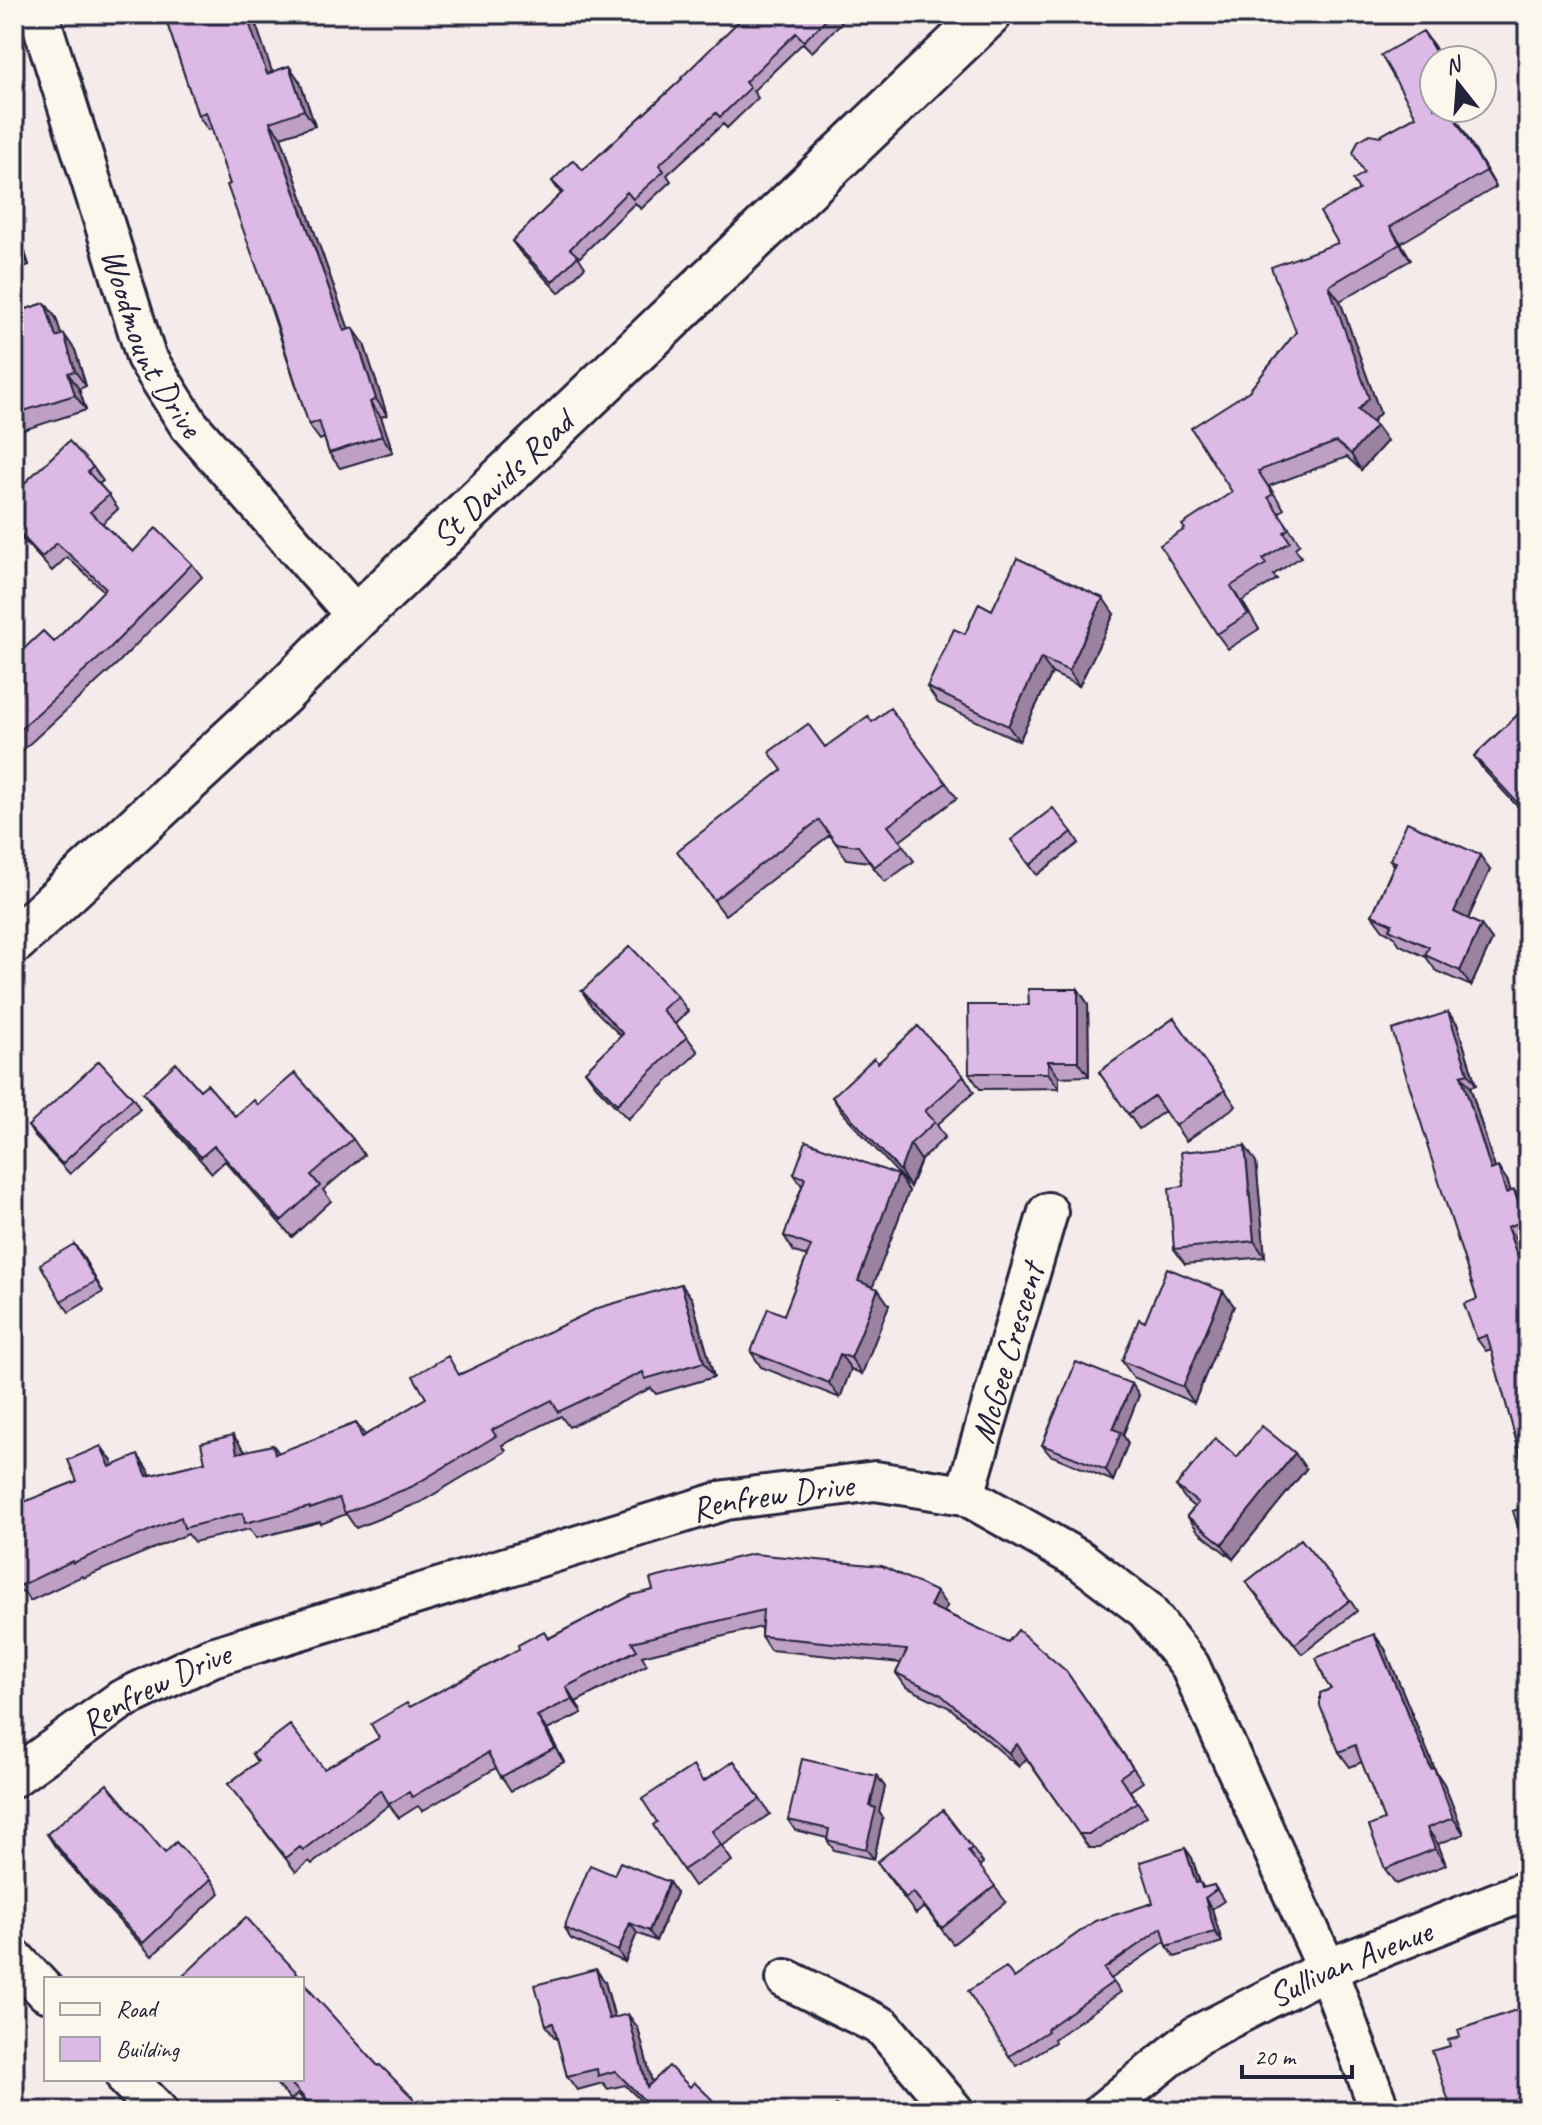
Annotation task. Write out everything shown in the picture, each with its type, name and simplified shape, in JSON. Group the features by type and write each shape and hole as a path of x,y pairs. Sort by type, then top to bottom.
{"main road":[{"name":"St Davids Road","path":"14,941 281,694 357,617 989,14"}],"street":[{"name":"Woodmount Drive","path":"39,14 146,357 189,425 357,617"},
{"name":"McGee Crescent","path":"965,1495 1048,1212"},
{"name":"Renfrew Drive","path":"14,1777 121,1700 212,1657 726,1500 875,1481 965,1495 1080,1560 1124,1593 1146,1610 1190,1666 1327,1969 1380,2111"},
{"name":"Sullivan Avenue","path":"1103,2111 1197,2035 1327,1969 1528,1890"},
{"path":"14,1958 44,1990"},
{"path":"786,1979 883,2027 954,2111"},
{"path":"129,2081 158,2111"}],"building":[{"path":"164,14 246,14 267,74 289,66 304,110 270,122 344,331 353,328 376,399 370,402 382,436 329,453 319,421 309,425 274,315 227,185 230,184 206,112 198,115"},
{"path":"746,14 832,14 804,41 796,33 745,82 750,88 720,117 716,113 659,165 664,171 633,199 627,192 570,249 578,256 552,282 512,241 563,192 552,181 573,160 583,170 682,79"},
{"path":"1423,31 1431,44 1418,44 1418,124 1458,124 1486,171 1390,227 1400,244 1329,286 1369,398 1358,410 1376,426 1351,454 1336,442 1258,471 1273,494 1268,497 1289,529 1284,532 1290,542 1263,559 1266,564 1231,586 1248,614 1217,634 1160,545 1185,529 1182,525 1232,492 1191,428 1249,391 1296,332 1271,267 1338,243 1320,212 1359,190 1353,180 1364,173 1353,153 1358,141 1370,134 1380,136 1416,116 1381,55"},
{"path":"45,303 56,337 64,334 75,371 68,373 75,395 14,414 14,313"},
{"path":"69,441 93,467 88,472 109,495 90,512 133,552 156,528 192,564 109,649 14,735 14,658 43,631 54,642 106,588 57,543 42,557 14,527 14,493"},
{"path":"1017,558 1103,598 1069,671 1041,658 1008,726 927,687 954,629 965,634 979,603 992,610"},
{"path":"1528,705 1528,814 1474,756"},
{"path":"890,708 946,783 888,826 903,845 874,867 858,846 836,843 819,820 714,900 677,851 782,770 769,752 808,724 825,747 868,716 872,722"},
{"path":"1053,808 1072,832 1030,865 1011,840"},
{"path":"1407,822 1480,855 1454,912 1481,925 1460,971 1425,955 1429,947 1389,929 1392,924 1372,915 1396,862 1390,860"},
{"path":"630,946 677,996 662,1010 687,1037 617,1104 585,1071 623,1034 582,991"},
{"path":"1028,989 1078,989 1078,1061 1048,1061 1048,1073 969,1073 968,1005 1029,1005"},
{"path":"1448,1012 1468,1073 1461,1075 1491,1170 1498,1167 1506,1193 1514,1190 1524,1221 1507,1227 1528,1285 1528,1483 1487,1335 1477,1339 1464,1304 1477,1299 1392,1030"},
{"path":"1174,1018 1225,1090 1175,1126 1154,1096 1128,1114 1099,1072"},
{"path":"918,1026 964,1076 925,1111 935,1122 910,1144 900,1171 832,1097 874,1058 878,1063"},
{"path":"99,1061 133,1098 62,1164 28,1126"},
{"path":"176,1063 200,1090 207,1084 235,1116 254,1100 258,1105 295,1073 353,1139 311,1175 320,1186 281,1221 214,1146 201,1157 143,1093"},
{"path":"806,1141 898,1175 858,1281 878,1289 851,1358 840,1354 829,1383 751,1352 768,1308 784,1315 811,1246 784,1236 805,1178 794,1174"},
{"path":"1245,1146 1254,1241 1174,1249 1169,1188 1184,1186 1181,1152"},
{"path":"74,1244 96,1281 61,1301 40,1264"},
{"path":"1167,1268 1223,1291 1183,1387 1122,1361 1139,1319 1145,1322"},
{"path":"681,1284 704,1362 645,1379 643,1372 558,1412 552,1400 492,1430 496,1436 411,1487 345,1513 339,1498 310,1509 245,1523 243,1513 184,1528 181,1517 72,1561 20,1586 14,1575 14,1506 77,1481 68,1460 101,1446 110,1467 138,1455 147,1476 205,1462 201,1443 233,1435 237,1453 273,1445 275,1454 356,1423 362,1437 426,1398 413,1376 448,1356 459,1375 598,1308"},
{"path":"1076,1362 1132,1384 1113,1429 1121,1432 1106,1470 1042,1445"},
{"path":"1262,1426 1295,1453 1222,1544 1187,1516 1198,1503 1176,1486 1215,1438 1237,1457"},
{"path":"1528,1506 1528,1559 1513,1511"},
{"path":"1301,1539 1350,1600 1295,1644 1246,1582"},
{"path":"752,1554 882,1566 937,1592 930,1606 1008,1642 1018,1630 1066,1671 1133,1768 1120,1777 1137,1802 1090,1834 1079,1834 1017,1744 1009,1753 940,1694 896,1673 907,1650 761,1636 763,1610 632,1642 637,1650 566,1687 572,1699 537,1716 555,1748 501,1777 488,1753 412,1797 409,1792 389,1804 381,1790 303,1850 300,1847 286,1858 228,1784 258,1761 252,1754 290,1725 324,1769 379,1738 371,1724 407,1703 410,1707 519,1649 518,1645 544,1631 548,1639 632,1595 653,1590 650,1579"},
{"path":"1374,1634 1453,1818 1427,1828 1435,1849 1385,1869 1369,1826 1384,1820 1355,1745 1339,1752 1320,1706 1320,1693 1331,1689 1316,1658"},
{"path":"802,1759 877,1776 870,1806 876,1808 866,1849 827,1840 829,1829 788,1820"},
{"path":"734,1761 760,1799 712,1831 721,1845 683,1870 653,1825 657,1822 642,1799 693,1766 703,1782"},
{"path":"107,1784 165,1853 176,1842 211,1879 143,1943 47,1834"},
{"path":"943,1810 972,1848 968,1851 995,1886 942,1928 913,1892 906,1898 877,1862"},
{"path":"1185,1848 1196,1883 1200,1882 1202,1888 1214,1885 1216,1890 1205,1898 1215,1932 1167,1946 1162,1928 1104,1969 1113,1982 1009,2056 968,1991 1006,1967 1014,1978 1095,1921 1153,1903 1140,1862"},
{"path":"620,1862 669,1882 649,1931 630,1923 618,1951 564,1928 590,1865 614,1875"},
{"path":"246,1917 301,1977 182,1977"},
{"path":"596,1969 609,2019 628,2014 647,2087 669,2066 690,2087 694,2082 724,2111 655,2111 615,2071 598,2076 597,2069 567,2076 553,2023 546,2025 535,1985"},
{"path":"304,1984 378,2066 426,2111 316,2111 289,2081 304,2081"},
{"path":"1528,2006 1528,2103 1509,2111 1452,2111 1432,2051 1450,2046 1448,2040 1460,2037 1458,2030"}]}
